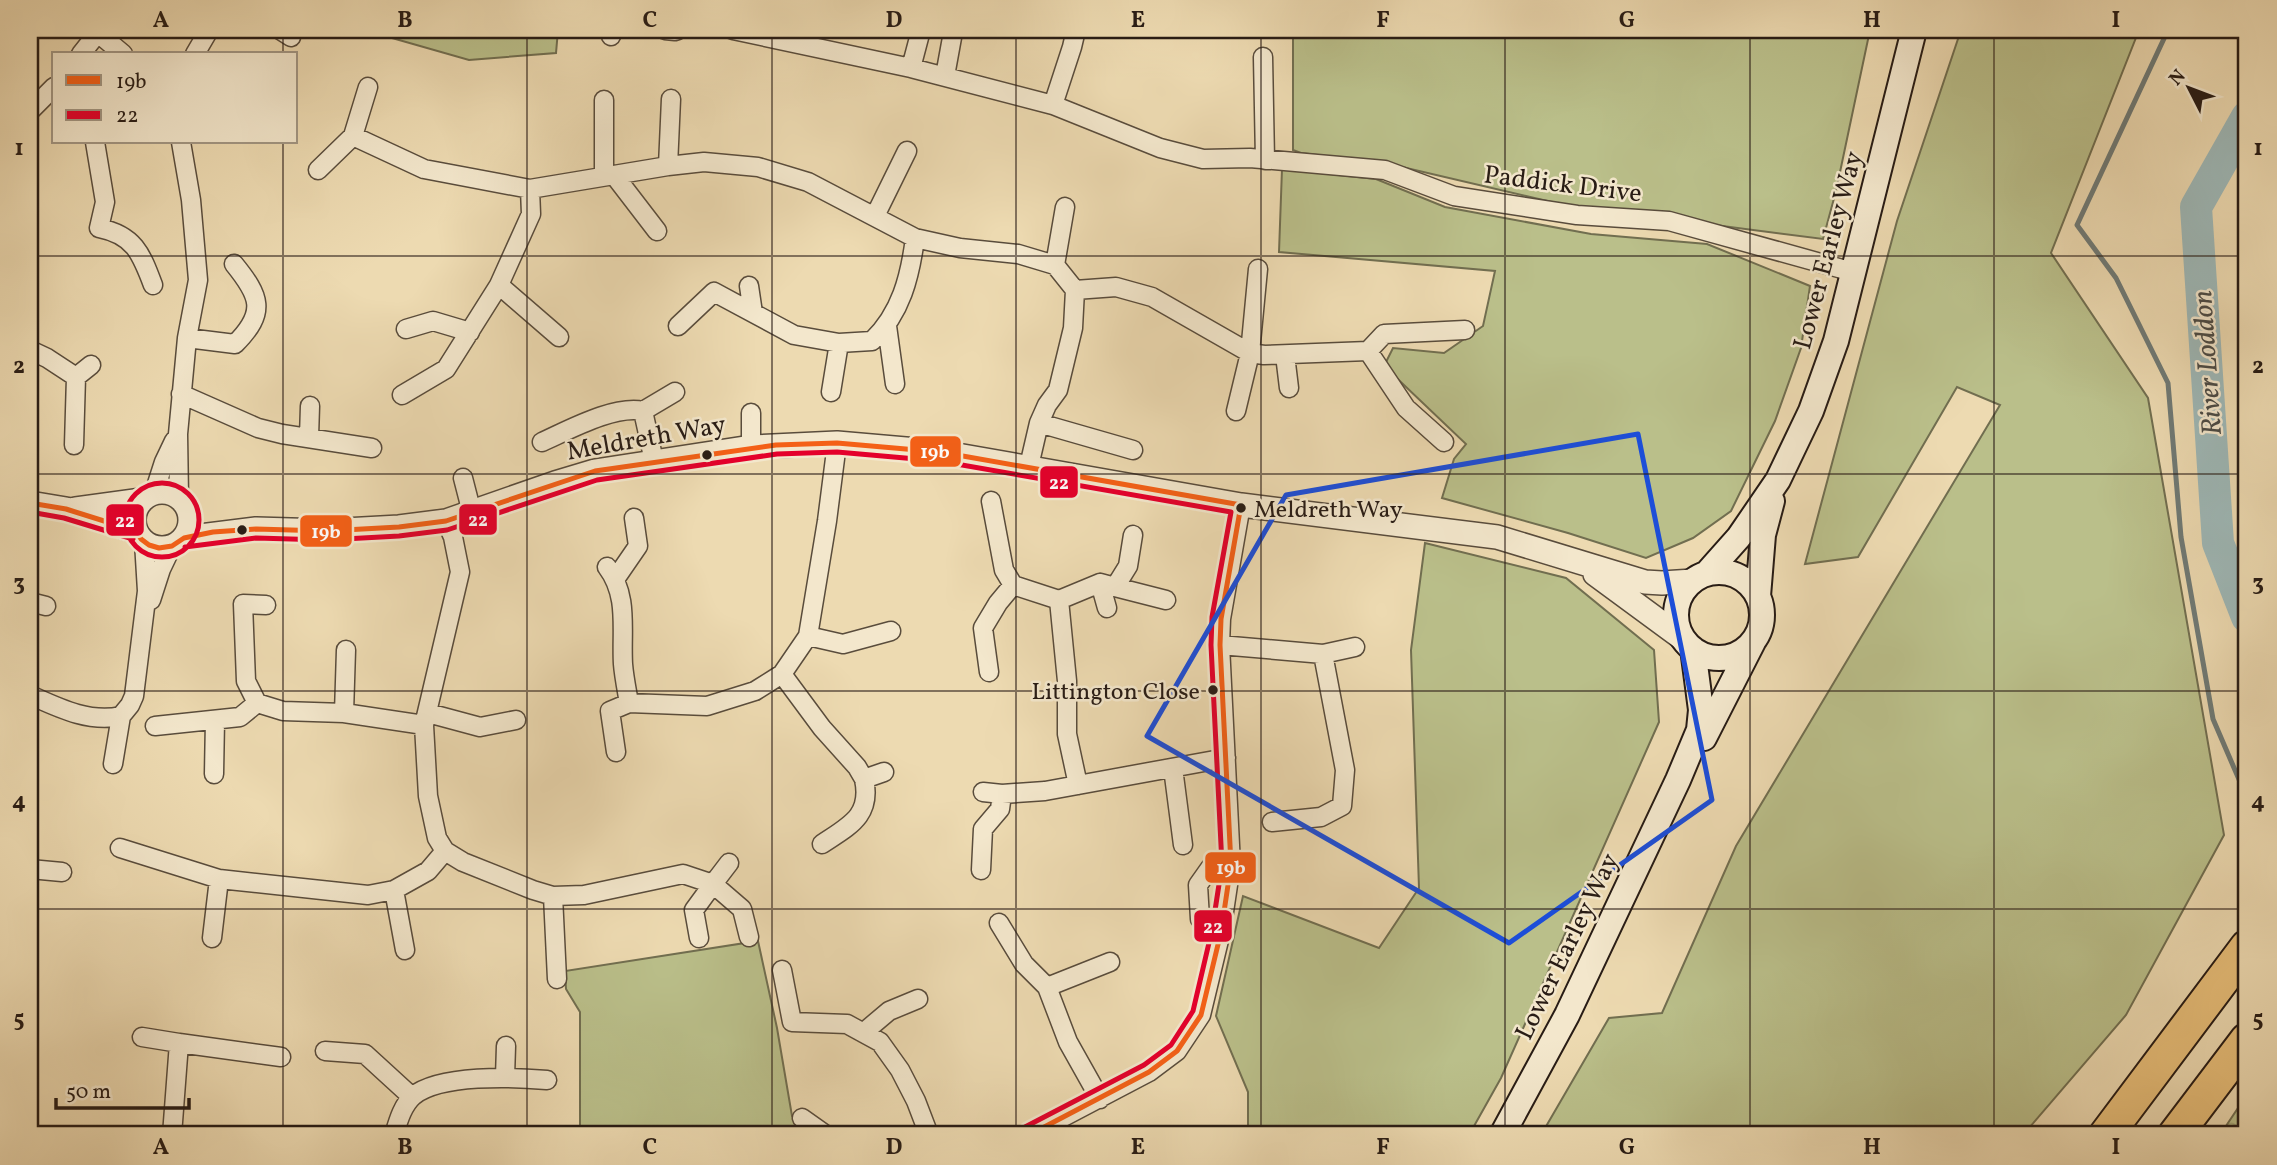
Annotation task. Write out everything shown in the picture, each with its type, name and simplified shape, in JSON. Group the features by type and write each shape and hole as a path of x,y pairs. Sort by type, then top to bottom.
{"highway":[{"path":"2106,1135 2247,947"},
{"path":"2175,1135 2247,1040"}],"main road":[{"name":"Lower Earley Way","path":"1700,577 1740,537 1778,480 1816,399 1836,341 1914,30"},
{"name":"Lower Earley Way","path":"1758,596 1763,535 1778,480"},
{"path":"1730,573 1744,580 1758,596 1762,612 1760,627 1755,639 1734,656 1716,658 1688,644 1677,624 1676,611 1682,592 1700,577 1730,573"},
{"name":"Lower Earley Way","path":"1678,780 1708,731 1755,639"},
{"name":"Lower Earley Way","path":"1502,1135 1567,1015 1699,730 1702,710 1688,644"}],"street":[{"path":"196,52 209,30"},
{"path":"665,30 678,30"},
{"name":"Paddick Drive","path":"733,30 911,68 1053,105 1160,148 1203,159 1250,158 1385,170 1454,196 1577,215 1669,221 1853,272"},
{"path":"911,68 920,30"},
{"path":"1053,105 1076,30"},
{"path":"83,52 99,32 121,52"},
{"path":"945,76 953,32"},
{"path":"1263,57 1265,160"},
{"path":"318,170 353,136 368,87"},
{"path":"30,111 52,89"},
{"path":"668,166 671,99"},
{"path":"604,100 609,176 657,231"},
{"path":"353,136 424,169 530,189 705,162 758,167 808,182 915,239 960,248 1018,254 1055,265 1075,290 1073,328 1058,390 1039,423 1029,466"},
{"path":"94,144 105,202 92,231 119,232 139,251 153,285"},
{"path":"144,620 161,569 190,522 184,505 178,434 187,338 198,279 191,200 181,144"},
{"path":"875,216 907,151"},
{"path":"402,395 446,369 470,332 499,285 531,214 530,189"},
{"path":"1055,265 1065,207"},
{"path":"678,326 714,292 794,335 839,343 872,341 887,326 908,281 915,239"},
{"path":"187,338 235,344 248,331 257,310 252,286 234,264"},
{"path":"1236,411 1250,354 1258,268"},
{"path":"499,285 559,337"},
{"path":"749,286 753,313"},
{"path":"1075,290 1116,287 1152,296 1250,354 1368,351 1384,334 1465,330"},
{"path":"406,329 433,321 470,332"},
{"path":"887,326 895,384"},
{"path":"831,392 839,343"},
{"path":"30,350 76,377"},
{"path":"1368,351 1406,408 1444,442"},
{"path":"1285,355 1289,388"},
{"path":"74,444 76,377 91,365"},
{"path":"542,442 609,414 633,409 643,411 675,392"},
{"path":"181,394 258,428 372,448"},
{"path":"309,438 310,406"},
{"path":"643,411 654,461"},
{"name":"Meldreth Way","path":"751,413 751,447"},
{"path":"1039,423 1133,450"},
{"path":"113,764 121,716 134,695 147,591 140,536 134,518 136,508 148,497 178,434"},
{"path":"615,752 610,711 629,704 707,706 755,691 782,674 808,636 837,443"},
{"name":"Meldreth Way","path":"178,542 256,528 326,531 446,521 595,471 751,447 837,443 940,452 1241,505 1497,537 1645,582 1662,583 1700,577"},
{"path":"463,478 472,513"},
{"path":"66,509 92,508 169,493 184,505"},
{"path":"991,501 1004,570 1013,585 1059,600 1108,585 1128,566 1133,535"},
{"path":"30,503 66,509 140,536 159,548 178,542"},
{"name":"Meldreth Way","path":"184,505 256,528"},
{"path":"1029,1135 1149,1072 1177,1051 1201,1015 1221,932 1231,865 1220,645 1221,619 1241,505"},
{"path":"629,704 623,664 624,615 611,573 638,546 634,518"},
{"path":"446,521 453,537 460,572 446,623 426,719 428,796 437,838 445,851 463,862 553,896 584,895 683,874 713,884 742,909 749,937"},
{"name":"Meldreth Way","path":"1579,562 1688,644"},
{"path":"989,672 983,628 1013,585"},
{"path":"1108,585 1166,600"},
{"path":"1107,608 1108,585"},
{"path":"1059,600 1067,681 1067,734 1077,785"},
{"path":"266,605 243,604 246,681 257,703 283,711 426,719 480,727 516,720"},
{"path":"808,636 843,644 891,632"},
{"path":"1220,645 1323,654 1355,647"},
{"path":"344,713 346,650"},
{"path":"1272,822 1321,817 1349,808 1345,770 1323,654"},
{"path":"782,674 864,779 867,793 865,808 852,824 822,844"},
{"path":"30,695 57,707 99,719 121,716"},
{"path":"155,726 240,717 257,703"},
{"path":"214,774 215,720"},
{"path":"983,792 1002,794 1045,791 1226,758"},
{"path":"1173,768 1183,845"},
{"path":"864,779 884,772"},
{"path":"981,870 983,829 1000,808 1002,794"},
{"path":"120,848 219,878 368,895 394,890 428,870 445,851"},
{"path":"699,938 694,910 729,863"},
{"path":"1221,932 1200,919 1198,885 1210,868 1231,865"},
{"path":"30,869 62,872"},
{"path":"212,938 219,878"},
{"path":"394,890 405,950"},
{"path":"553,896 557,979"},
{"path":"999,923 1024,964 1047,987 1068,1042 1100,1099"},
{"path":"1047,987 1110,962"},
{"path":"782,970 792,1022 852,1021 889,1011 918,999"},
{"path":"852,1021 880,1042 900,1070 929,1135"},
{"path":"142,1037 281,1057"},
{"path":"172,1135 178,1042"},
{"path":"505,1077 506,1046"},
{"path":"325,1051 365,1054 412,1097"},
{"path":"394,1135 399,1116 412,1097 432,1086 505,1077 547,1080"},
{"path":"803,1118 826,1135"}],"highlighted area":[{"path":"1638,434 1712,800 1509,943 1147,736 1286,495"}],"green space":[{"path":"364,30 558,30 556,53 469,60"},
{"path":"1293,30 1870,30 1836,191 1823,239 1569,206 1385,163 1293,150"},
{"path":"1961,30 2139,30 2051,253 2148,398 2224,835 2126,1015 2023,1135 1541,1135 1609,1018 1662,1013 1736,846 2000,405 1957,387 1858,557 1805,564 1897,221"},
{"path":"1282,169 1376,179 1445,207 1591,234 1707,244 1810,286 1801,348 1775,421 1731,511 1693,538 1646,558 1442,498 1454,459 1466,444 1384,366 1393,348 1444,353 1483,326 1495,271 1279,252"},
{"path":"1425,543 1566,578 1654,650 1659,722 1501,1078 1469,1135 1248,1135 1248,1092 1216,1016 1243,896 1379,948 1419,888 1411,650"},
{"path":"758,941 792,1116 816,1135 580,1135 580,1012 566,989 565,971"},
{"path":"2244,1099 2247,1103 2247,1135 2220,1135"}],"waterway":[{"path":"2168,30 2077,225 2116,278 2168,383 2181,537 2213,719 2247,798"},
{"name":"River Loddon","path":"2247,117 2196,207 2218,543 2247,617"}],"transit line":[{"name":"19b","path":"30,503 66,509 136,531 149,545 159,548 172,546 184,538 213,532 256,529 326,531 446,521 595,471 776,445 837,443 940,452 1241,505"},
{"name":"22","path":"185,547 256,538 326,540 447,530 597,480 777,454 837,452 939,461 1231,512 1212,617 1211,645 1222,865 1212,930 1193,1011 1171,1045 1144,1065 1025,1127"},
{"name":"22","path":"162,483 176,486 188,494 196,506 199,520 196,534 188,546 176,554 162,557 148,554 136,546 128,534 125,520 128,506 136,494 148,486 162,483"},
{"name":"19b","path":"1029,1135 1149,1072 1177,1051 1201,1015 1221,932 1231,865 1220,645 1221,619 1241,505"},
{"name":"22","path":"30,512 64,518 133,539"}],"place":[{"name":"Meldreth Way","path":"1241,508"},
{"name":"Littington Close","path":"1213,690"}]}
